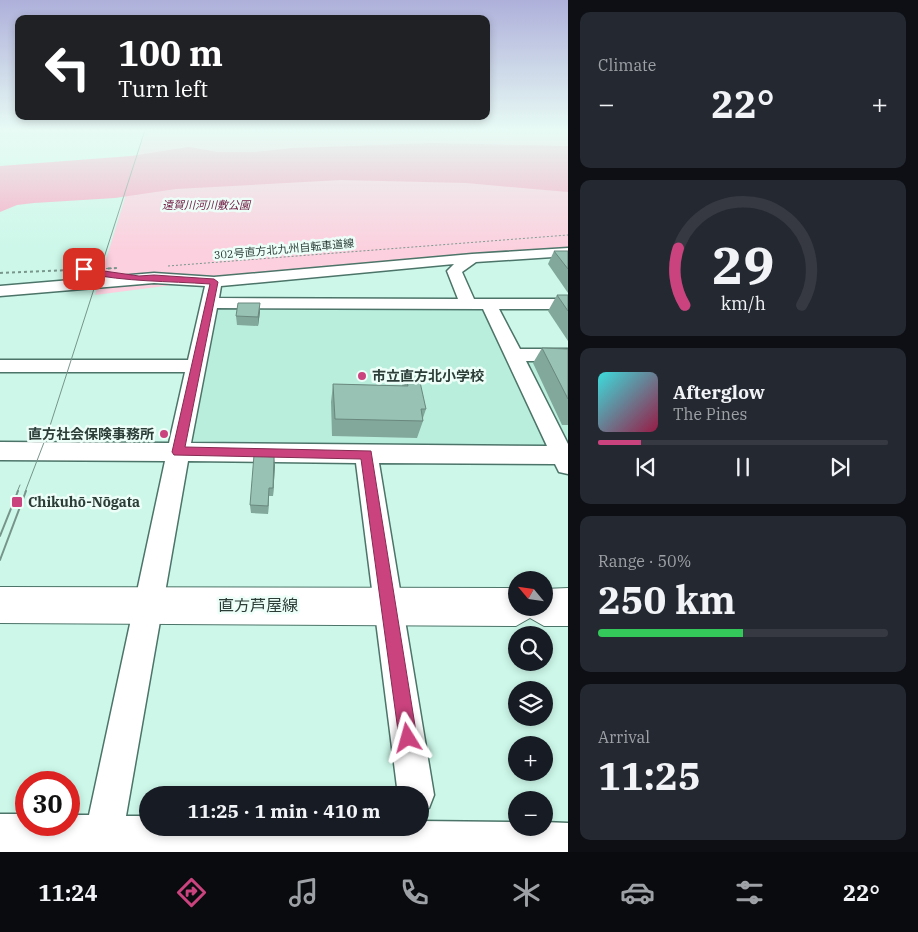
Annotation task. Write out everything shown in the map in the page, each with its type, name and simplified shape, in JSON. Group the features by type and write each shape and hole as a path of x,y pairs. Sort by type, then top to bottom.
{"main road":[{"name":"直方芦屋線","path":"0,605 508,607"},
{"path":"553,607 568,607"}],"street":[{"path":"0,291 154,278 214,282 472,258 568,252"},
{"path":"468,304 454,271 472,258"},
{"path":"84,269 139,279"},
{"path":"102,843 178,452 214,282"},
{"path":"210,303 568,304"},
{"path":"0,451 366,454 566,459 489,304"},
{"path":"514,355 568,355"},
{"path":"0,366 196,366"},
{"path":"366,454 415,786"},
{"path":"0,833 102,843 410,838 568,842"}],"path":[{"name":"302号直方北九州自転車道線","path":"166,266 568,235"},
{"path":"0,273 121,268"}],"shaded area":[{"path":"0,170 568,170 568,192 466,183 341,180 176,189 115,198 17,205 0,212"},
{"name":"市立直方北小学校","path":"219,306 487,309 553,448 192,443"},
{"path":"523,358 568,359 568,449"}],"green space":[{"name":"遠賀川河川敷公園","path":"134,170 568,170 568,249 227,278 95,295"}],"building":[{"path":"554,251 568,251 568,269"},
{"path":"557,295 568,295 568,311"},
{"path":"238,303 260,303 258,317 236,316"},
{"path":"542,348 568,349 568,399"},
{"path":"405,373 418,373 426,409 421,409 423,421 335,419 333,384 408,386"},
{"path":"254,455 274,456 273,488 269,488 268,506 250,505"}],"tram line":[{"path":"25,492 48,432 132,170"},
{"path":"17,492 20,485"},
{"path":"0,536 18,491"},
{"path":"0,560 26,491"}],"place":[{"name":"市立直方北小学校","path":"362,376"},
{"name":"直方社会保険事務所","path":"164,434"},
{"name":"Chikuhō-Nōgata","path":"17,502"}],"route":[{"path":"84,269 139,279 154,278 214,282 178,452 366,454 408,738"}]}
